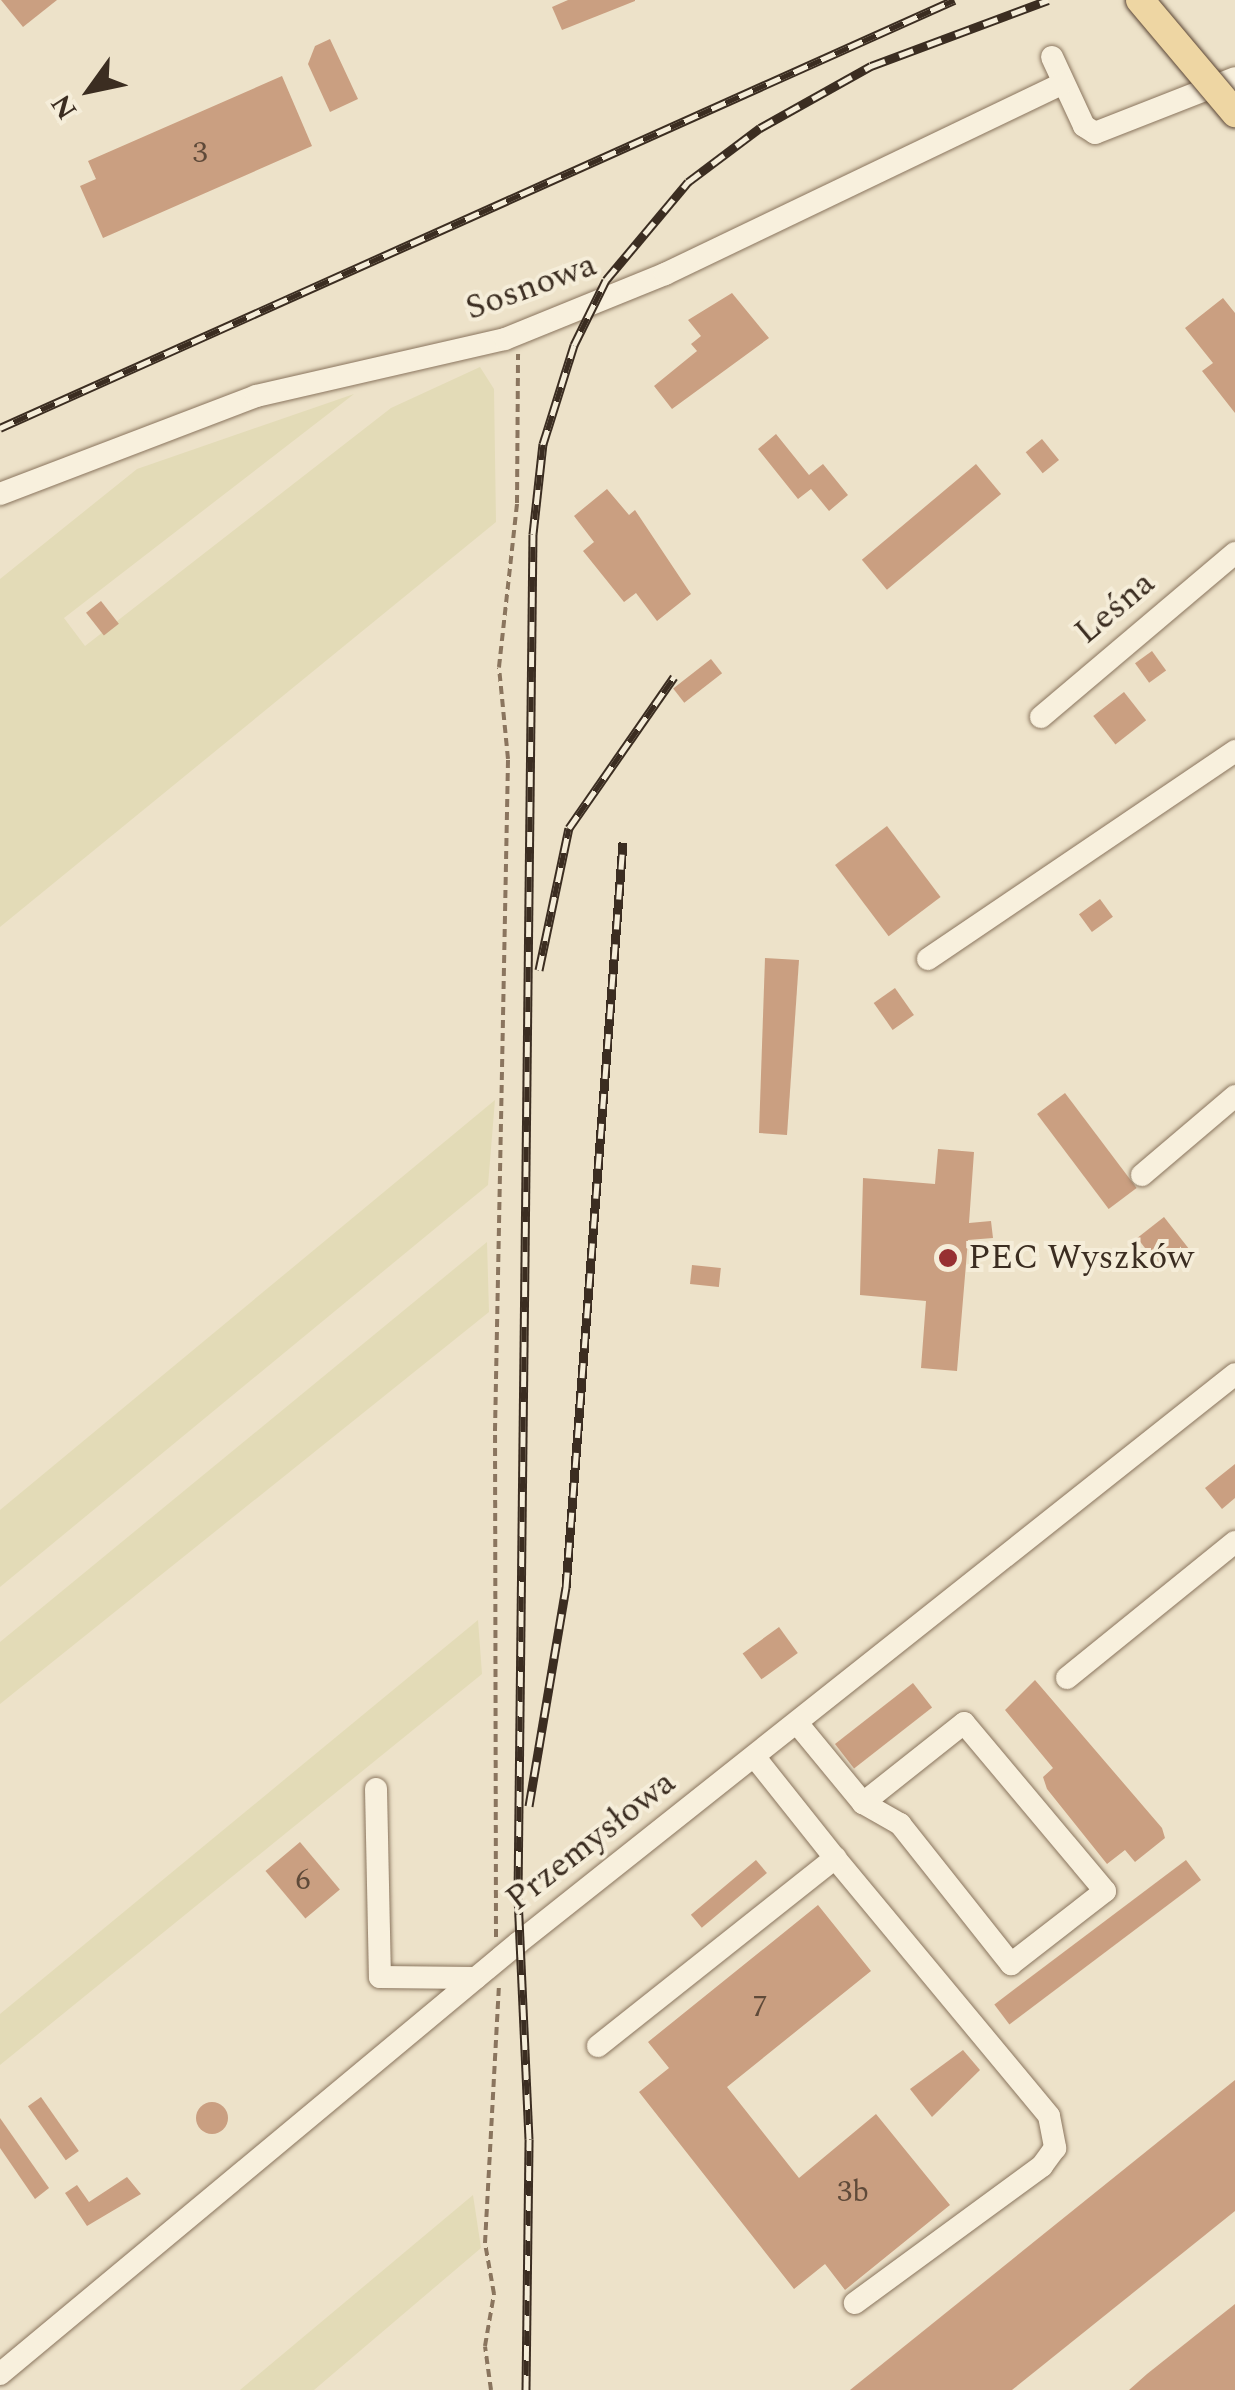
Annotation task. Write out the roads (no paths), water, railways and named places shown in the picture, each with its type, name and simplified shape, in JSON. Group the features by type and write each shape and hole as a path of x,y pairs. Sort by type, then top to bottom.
{"main road":[{"path":"1140,0 1235,113"}],"street":[{"path":"1052,56 1063,83 1095,133 1235,78"},
{"name":"Sosnowa","path":"0,494 256,396 526,330 665,274 1063,83"},
{"name":"Leśna","path":"1040,718 1235,552"},
{"path":"928,959 1235,751"},
{"path":"1142,1175 1235,1096"},
{"name":"Przemysłowa","path":"0,2374 500,1958 1235,1374"},
{"path":"1067,1678 1235,1542"},
{"path":"797,1722 863,1803 900,1824 1011,1964 1105,1891 964,1723 863,1803"},
{"path":"754,1756 1049,2116 1055,2148 1042,2166 855,2303"},
{"path":"376,1789 380,1977 476,1978"},
{"path":"598,2046 835,1858"}],"railway":[{"path":"0,428 954,0"},
{"path":"526,2390 529,2139 518,1896 533,534 543,444 574,345 606,280 688,182 760,128 871,66 1048,0"},
{"path":"539,970 569,828 674,677"},
{"path":"529,1806 566,1587 623,842"}],"place":[{"name":"PEC Wyszków","path":"948,1258"}]}
